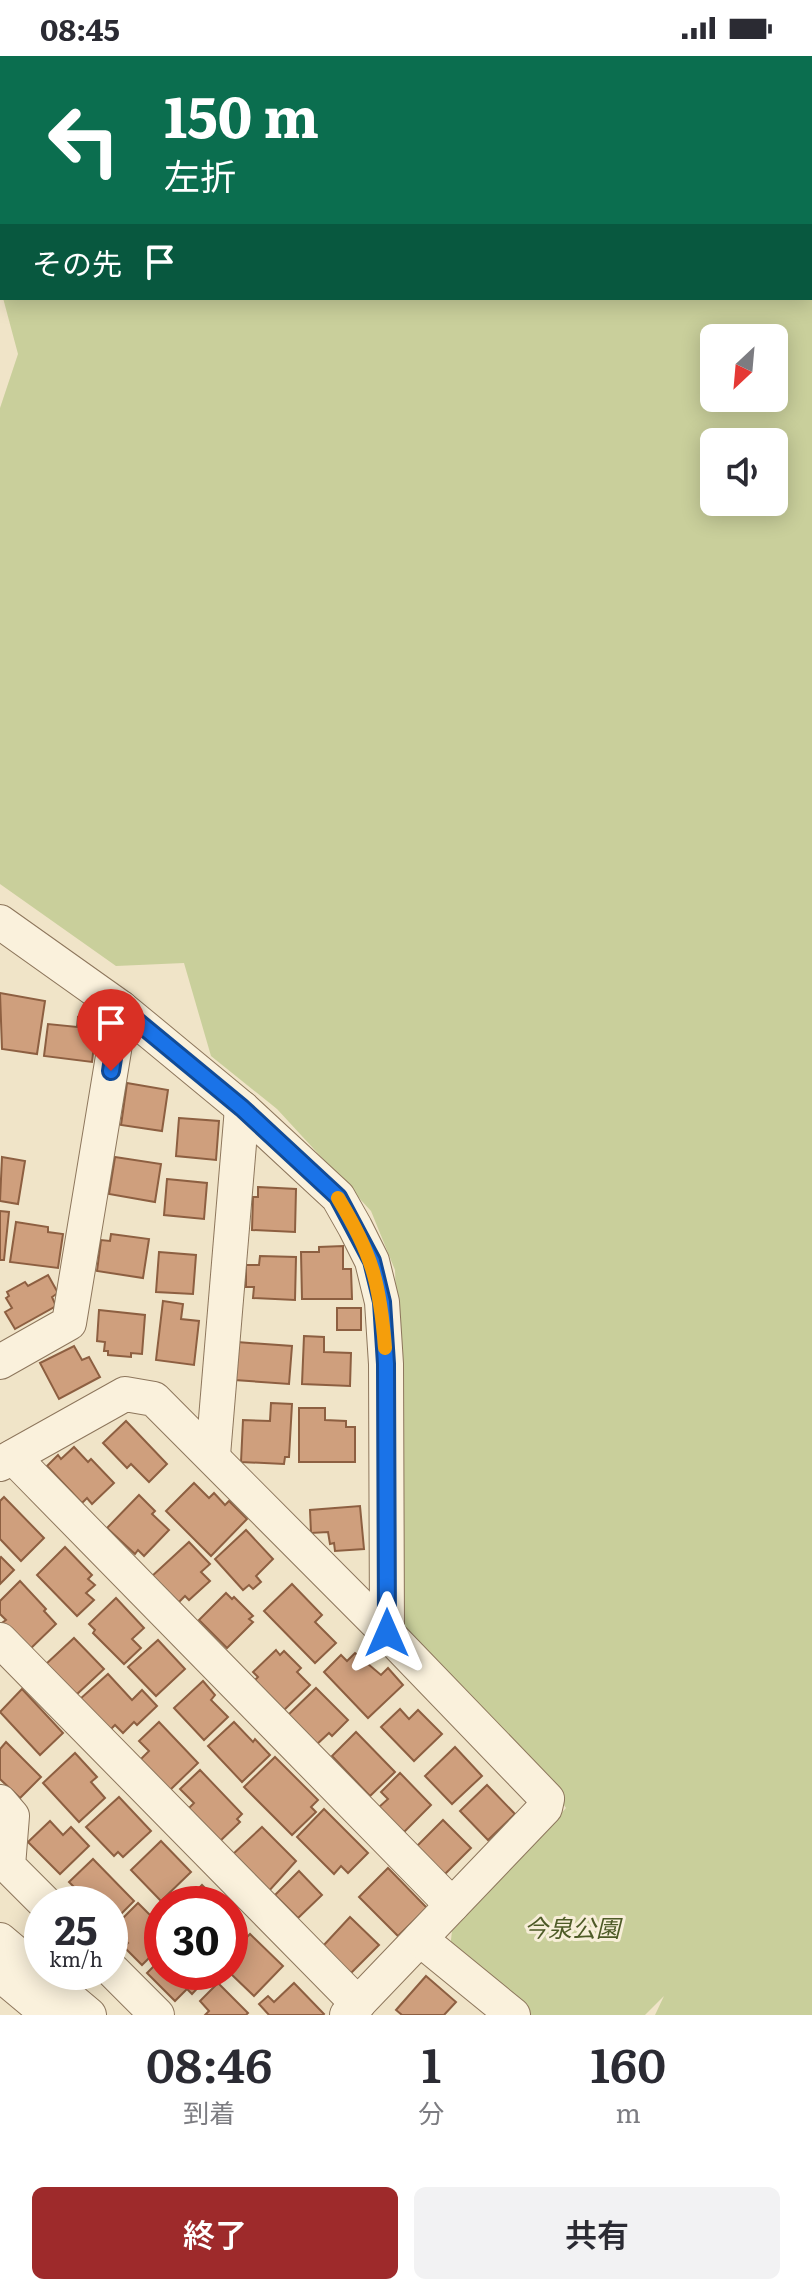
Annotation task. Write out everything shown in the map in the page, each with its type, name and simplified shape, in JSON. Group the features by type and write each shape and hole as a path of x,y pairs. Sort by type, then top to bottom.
{"street":[{"path":"0,922 121,1008 242,1108 338,1197 372,1261 382,1302 386,1364 387,1633"},
{"path":"0,1362 69,1323 121,1008"},
{"path":"213,1455 242,1108"},
{"path":"0,1640 352,2009 420,1939 545,1808 547,1799 213,1455 154,1399 125,1394 6,1460 452,1905"},
{"path":"0,1802 12,1816 8,1866 28,1886"},
{"path":"420,1939 513,2015"},
{"path":"0,1940 89,2015"},
{"path":"0,1974 49,2015"},
{"path":"128,1986 157,2015"}],"green space":[{"name":"今泉公園","path":"4,300 812,300 812,2015 655,2015 664,1996 645,2015 530,2015 450,1948 452,1931 566,1808 554,1791 402,1626 402,1503 395,1270 371,1211 277,1109 211,1056 184,963 116,966 0,884 0,408 18,354"}],"building":[{"path":"0,993 45,1001 37,1054 2,1049"},
{"path":"78,1017 97,1020 92,1062 44,1056 48,1024 77,1027"},
{"path":"127,1083 168,1090 162,1131 121,1125"},
{"path":"179,1118 219,1121 216,1160 176,1156"},
{"path":"2,1157 25,1161 18,1204 0,1201"},
{"path":"115,1157 161,1164 155,1202 109,1194"},
{"path":"167,1179 207,1183 204,1219 164,1215"},
{"path":"258,1187 296,1189 295,1232 252,1230 253,1197 258,1197"},
{"path":"0,1211 9,1212 4,1260 0,1260"},
{"path":"16,1222 48,1227 48,1232 63,1234 58,1268 10,1262"},
{"path":"111,1234 149,1239 143,1278 97,1271 101,1240 110,1241"},
{"path":"343,1246 343,1269 351,1269 352,1299 302,1299 301,1252 319,1252 319,1247"},
{"path":"159,1252 196,1255 193,1294 156,1292"},
{"path":"260,1256 296,1257 295,1300 253,1298 254,1287 246,1287 246,1265 259,1265"},
{"path":"48,1275 58,1293 52,1297 56,1306 15,1329 5,1312 12,1308 6,1298 9,1296 7,1292 25,1282 28,1286"},
{"path":"163,1301 183,1304 181,1319 199,1321 194,1365 156,1360"},
{"path":"337,1308 361,1308 361,1330 337,1330"},
{"path":"99,1310 145,1315 142,1354 131,1353 131,1357 108,1355 108,1351 104,1351 105,1342 97,1341"},
{"path":"304,1336 324,1337 324,1352 351,1353 350,1386 302,1384"},
{"path":"237,1342 292,1346 289,1384 235,1380"},
{"path":"74,1346 82,1360 89,1357 100,1377 59,1399 40,1363"},
{"path":"271,1403 292,1404 289,1457 285,1457 284,1464 241,1462 243,1420 270,1421"},
{"path":"299,1408 325,1408 325,1420 346,1421 346,1427 355,1427 355,1462 299,1462"},
{"path":"126,1421 167,1464 149,1482 131,1464 127,1468 103,1443"},
{"path":"74,1447 88,1462 91,1459 114,1483 92,1504 87,1498 82,1503 47,1466 58,1455 61,1459"},
{"path":"194,1483 209,1498 214,1493 225,1505 229,1501 247,1519 211,1556 166,1511"},
{"path":"139,1495 155,1511 152,1514 169,1530 144,1556 138,1550 135,1554 107,1528"},
{"path":"4,1497 44,1538 21,1561 0,1539 0,1501"},
{"path":"360,1506 364,1549 335,1551 328,1532 311,1533 310,1510"},
{"path":"246,1530 273,1559 256,1576 261,1582 253,1589 249,1585 243,1590 215,1559"},
{"path":"189,1542 210,1564 201,1572 210,1581 189,1600 185,1596 177,1604 151,1577"},
{"path":"65,1547 92,1575 88,1579 95,1585 86,1593 94,1600 77,1616 37,1575"},
{"path":"0,1558 14,1570 0,1584"},
{"path":"20,1581 56,1624 28,1651 2,1623 6,1620 0,1614 0,1601"},
{"path":"292,1584 322,1615 315,1622 336,1643 315,1663 264,1611"},
{"path":"226,1593 253,1616 249,1619 253,1622 227,1648 199,1620"},
{"path":"116,1598 144,1628 132,1639 141,1648 124,1664 93,1633 95,1630 89,1624"},
{"path":"74,1638 104,1669 76,1695 46,1664"},
{"path":"158,1640 185,1669 156,1696 128,1667"},
{"path":"276,1650 280,1655 284,1651 301,1668 297,1672 310,1685 283,1711 254,1681 258,1677 253,1672"},
{"path":"355,1653 381,1675 388,1668 403,1685 368,1718 324,1672 341,1655 347,1661"},
{"path":"108,1674 132,1700 142,1690 157,1706 137,1725 134,1722 123,1733 115,1725 109,1731 80,1699"},
{"path":"203,1681 215,1695 211,1700 228,1717 204,1740 174,1708"},
{"path":"316,1688 348,1720 332,1736 329,1733 315,1746 286,1717"},
{"path":"22,1689 63,1733 40,1755 0,1712"},
{"path":"400,1709 409,1719 418,1710 442,1734 414,1761 381,1727"},
{"path":"159,1722 198,1763 169,1791 139,1761 149,1751 139,1741"},
{"path":"234,1722 270,1755 242,1782 208,1746"},
{"path":"356,1732 395,1772 370,1796 332,1756"},
{"path":"6,1742 41,1777 20,1798 0,1779 0,1749"},
{"path":"455,1747 482,1776 452,1804 425,1776"},
{"path":"75,1753 97,1777 91,1782 105,1798 79,1822 43,1783"},
{"path":"275,1757 318,1800 311,1807 316,1812 292,1835 244,1787"},
{"path":"200,1770 242,1814 237,1819 240,1822 218,1843 187,1810 194,1803 180,1789"},
{"path":"400,1773 431,1805 404,1832 379,1807 388,1799 381,1792"},
{"path":"487,1785 515,1814 488,1840 460,1811"},
{"path":"119,1797 151,1831 123,1857 118,1852 114,1856 86,1827"},
{"path":"324,1809 368,1853 348,1873 341,1866 334,1874 297,1837"},
{"path":"443,1820 471,1848 444,1875 416,1847"},
{"path":"50,1821 63,1835 71,1827 89,1846 60,1874 28,1842"},
{"path":"262,1827 296,1861 268,1892 232,1855"},
{"path":"161,1841 191,1872 177,1886 146,1886 131,1870"},
{"path":"93,1859 119,1886 73,1886 69,1882"},
{"path":"388,1868 427,1908 398,1936 359,1897"},
{"path":"299,1871 322,1895 298,1918 275,1895"},
{"path":"138,1903 144,1909 142,1965 128,1951 128,1913"},
{"path":"350,1917 379,1945 351,1973 323,1946"},
{"path":"250,1934 283,1966 254,1996 248,1990"},
{"path":"426,1976 456,2002 444,2015 402,2015 396,2010"},
{"path":"294,1983 323,2015 269,2015 259,2004 268,1996 274,2002"},
{"path":"164,1990 186,1990 175,2001"},
{"path":"211,1990 225,1990 248,2013 205,2015 209,2011 200,2001"}],"slow traffic":[{"path":"338,1198 372,1261 382,1302 385,1348"}],"route":[{"path":"111,1071 121,1008 242,1108 338,1197 372,1261 382,1302 386,1364 387,1633"}]}
